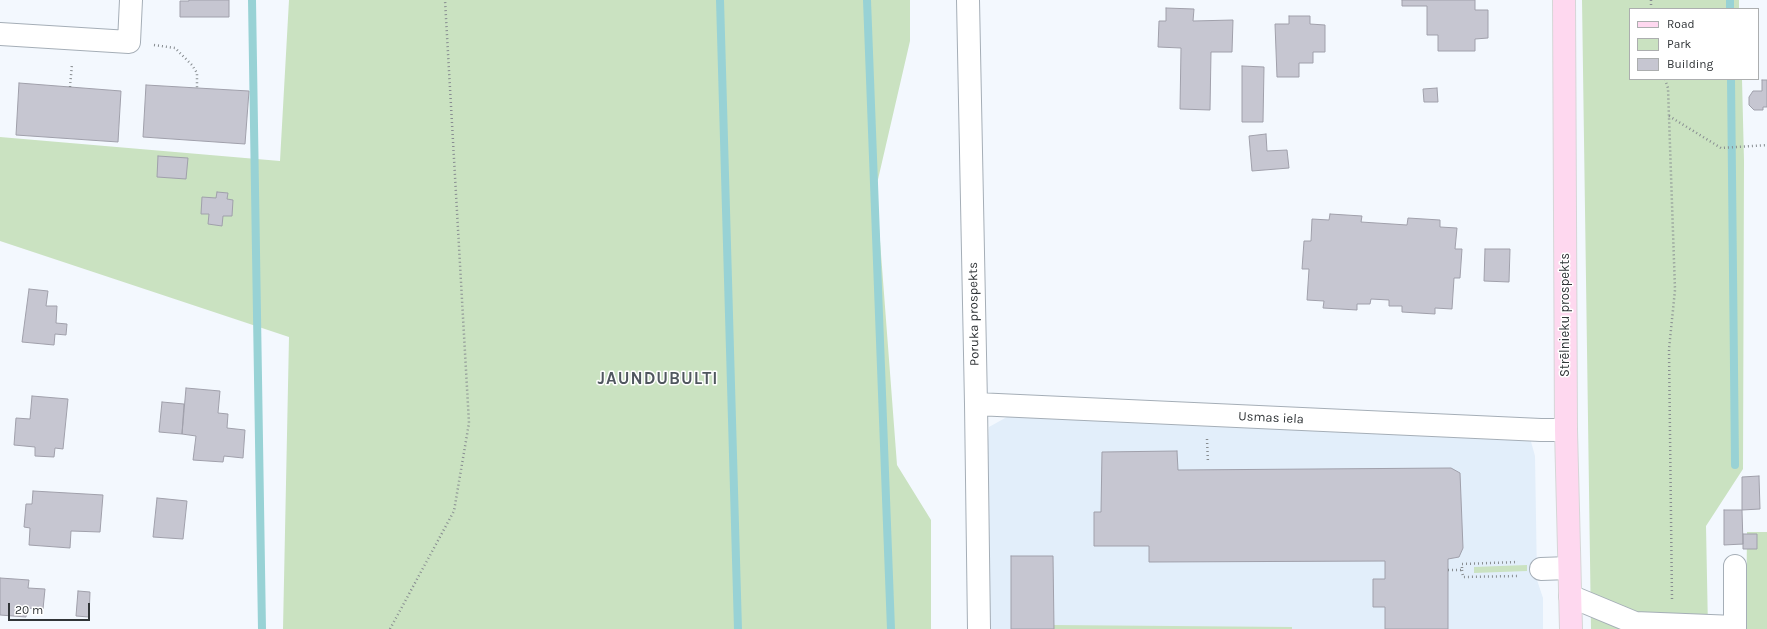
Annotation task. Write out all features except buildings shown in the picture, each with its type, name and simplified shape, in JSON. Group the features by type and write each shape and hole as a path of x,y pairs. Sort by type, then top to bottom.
{"main road":[{"name":"Strēlnieku prospekts","path":"1564,0 1566,430 1571,629"}],"street":[{"path":"0,34 128,42 131,0"},
{"name":"Poruka prospekts","path":"968,0 979,629"},
{"name":"Usmas iela","path":"976,404 1566,430"},
{"path":"1570,596 1634,623 1735,628 1735,566"},
{"path":"1541,569 1569,568"}],"path":[{"path":"390,629 454,511 469,423 445,0"},
{"path":"128,42 175,48 192,65 197,73 197,88"},
{"path":"1665,80 1668,88 1675,290 1669,349 1672,624"},
{"path":"1669,115 1721,148 1767,145"},
{"path":"1532,562 1541,569 1533,576 1463,577 1462,564 1532,562"},
{"path":"1448,570 1462,570"}],"shaded area":[{"path":"1014,413 1530,438 1535,456 1537,580 1543,598 1543,629 988,629 987,457 989,427"}],"green space":[{"path":"289,0 910,0 910,41 876,188 897,465 931,520 931,629 283,629 289,337 0,241 0,137 280,161"},
{"path":"1582,0 1739,0 1739,8 1629,8 1629,80 1742,80 1744,161 1743,469 1706,526 1708,629 1591,629"},
{"path":"1747,532 1767,532 1767,629 1746,629"},
{"path":"1527,565 1527,571 1474,573 1474,567"},
{"path":"1054,625 1292,627 1292,629 1054,629"}],"waterway":[{"path":"252,0 262,629"},
{"path":"720,0 738,629"},
{"path":"867,0 891,629"},
{"path":"1730,0 1730,8"},
{"path":"1731,80 1735,465"}],"district":[{"name":"JAUNDUBULTI","path":"658,379"}]}
